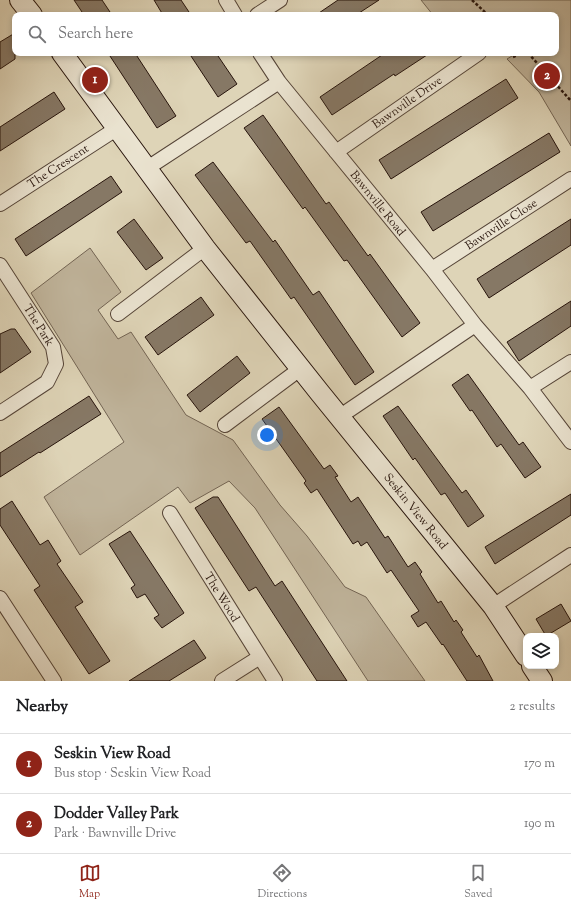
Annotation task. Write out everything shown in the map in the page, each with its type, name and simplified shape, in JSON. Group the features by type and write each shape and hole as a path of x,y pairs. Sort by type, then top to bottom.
{"street":[{"path":"20,0 30,12"},
{"path":"226,0 233,12"},
{"path":"262,12 280,0"},
{"name":"Seskin View Road","path":"64,56 116,129 205,248 300,370 340,417 493,606 523,651"},
{"name":"Bawnville Road","path":"262,56 279,82 432,269 475,325 530,388 571,442"},
{"name":"Bawnville Drive","path":"336,152 475,56"},
{"path":"146,169 279,82"},
{"name":"The Crescent","path":"0,204 116,129"},
{"name":"Bawnville Close","path":"432,269 571,179"},
{"path":"118,314 205,248"},
{"name":"The Park","path":"0,265 53,347 56,364 47,382 0,413"},
{"path":"340,417 475,325"},
{"path":"530,388 571,362"},
{"path":"225,424 300,370"},
{"name":"The Wood","path":"170,513 275,681"},
{"path":"493,606 571,555"},
{"path":"0,598 5,617 54,681"},
{"path":"222,681 260,657"},
{"path":"534,669 542,681"}],"path":[{"path":"472,0 485,12"},
{"path":"513,58 517,56"},
{"path":"531,56 571,101"}],"shaded area":[{"path":"421,0 571,0 571,146 539,92 507,59 512,56 559,56 559,12 431,12"},
{"path":"90,248 121,292 98,310 118,339 131,332 186,415 233,440 280,505 307,536 345,587 366,597 425,681 368,681 255,508 229,481 190,503 178,487 80,555 44,497 124,442 31,293"}],"building":[{"path":"74,0 102,0 110,12 82,12"},
{"path":"154,0 181,0 189,12 161,12"},
{"path":"338,0 379,0 361,12 320,12"},
{"path":"12,35 12,56 15,56 15,59 0,69 0,42"},
{"path":"110,56 137,56 176,116 157,128"},
{"path":"191,56 218,56 237,84 218,97"},
{"path":"381,56 425,56 395,76 394,74 332,115 320,97"},
{"path":"506,79 518,98 391,179 379,160"},
{"path":"54,92 65,109 0,151 0,127"},
{"path":"263,115 326,204 329,202 368,256 370,254 420,323 402,337 347,260 344,261 305,207 303,209 244,128"},
{"path":"549,133 560,152 433,231 421,212"},
{"path":"213,162 273,242 275,240 313,295 319,291 374,372 355,385 294,297 291,299 250,241 246,243 195,175"},
{"path":"111,176 122,192 26,256 15,239"},
{"path":"134,219 163,258 146,270 117,232"},
{"path":"571,219 571,245 489,298 477,279"},
{"path":"201,297 214,315 158,355 145,337"},
{"path":"571,301 571,326 519,361 507,342"},
{"path":"11,329 15,329 31,352 0,373 0,334"},
{"path":"237,356 250,373 200,412 187,395"},
{"path":"468,374 519,445 523,442 541,467 525,478 501,444 497,447 472,410 470,411 452,385"},
{"path":"89,396 101,414 0,477 0,453"},
{"path":"398,406 462,493 466,490 484,516 468,527 445,493 441,495 415,458 413,460 383,416"},
{"path":"279,407 324,469 330,465 338,476 335,477 351,502 358,497 385,538 388,536 408,567 415,562 422,572 420,574 438,603 441,601 454,622 456,620 463,630 461,632 477,657 479,655 493,681 467,681 443,644 442,645 426,622 418,627 411,616 419,611 391,570 387,573 367,542 361,546 358,541 353,544 317,489 311,493 304,483 306,481 262,419"},
{"path":"571,494 571,515 495,564 485,547"},
{"path":"213,497 218,497 275,586 282,581 347,681 317,681 256,587 249,591 195,508"},
{"path":"12,501 40,545 48,540 61,561 57,564 83,602 75,607 110,661 89,674 34,590 40,586 0,525 0,509"},
{"path":"130,531 184,613 162,628 154,618 159,615 145,594 137,598 131,588 135,585 109,544"},
{"path":"561,604 571,621 551,633 544,633 536,619"},
{"path":"194,640 206,658 169,681 129,681"}],"place":[{"name":"Dodder Valley Park","path":"547,76"},
{"name":"Seskin View Road","path":"95,80"}]}
